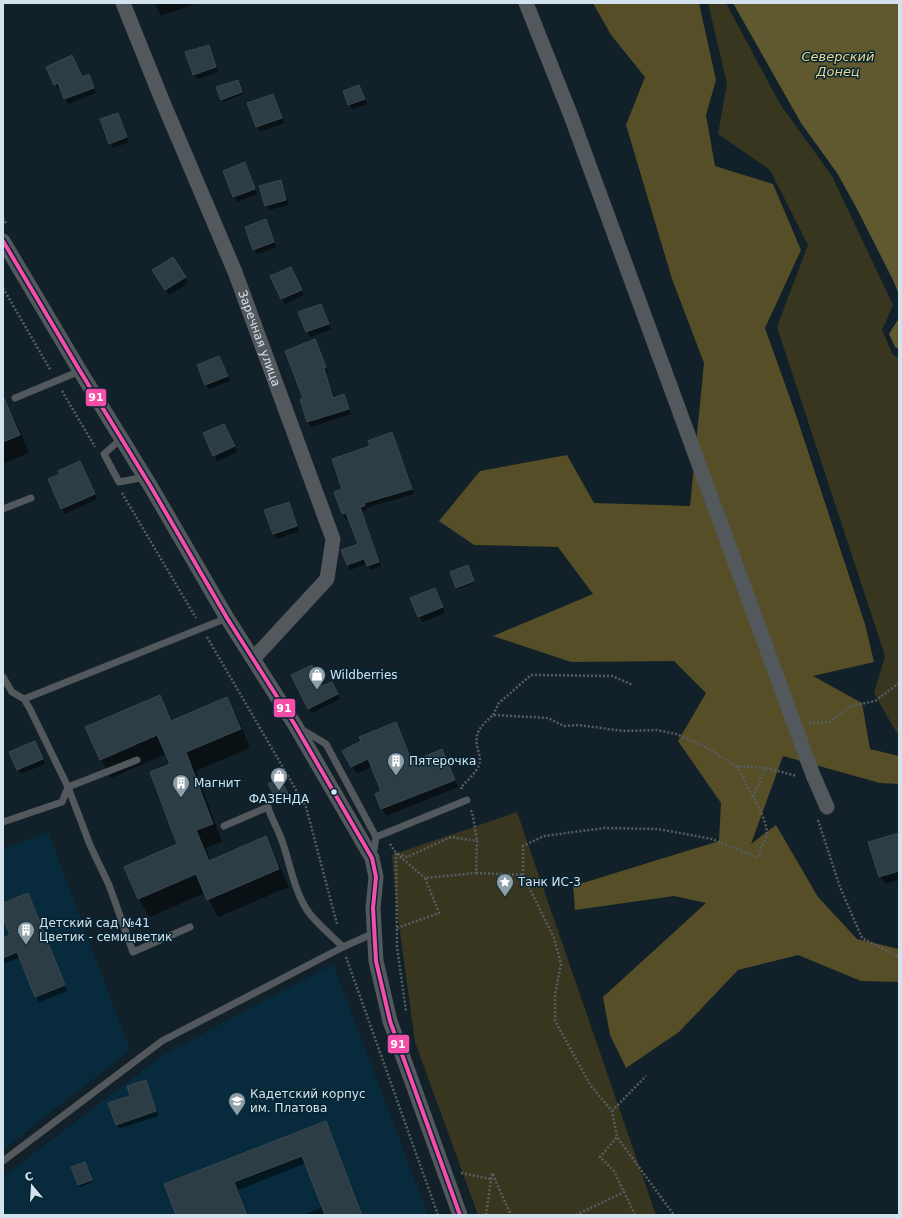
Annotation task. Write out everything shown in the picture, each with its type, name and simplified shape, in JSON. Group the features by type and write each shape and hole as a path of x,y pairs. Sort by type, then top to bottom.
{"street":[{"name":"Заречная улица","path":"123,3 162,100 235,272 334,539 327,579 254,658"},
{"path":"526,3 574,124 794,723 813,775 822,813"},
{"path":"3,241 145,477 227,618 254,658 295,725 372,858 376,877 373,908 376,961 390,1020 460,1215"}],"lane":[{"path":"15,398 80,371"},
{"path":"121,439 104,454 119,482 145,477"},
{"path":"3,509 31,498"},
{"path":"24,699 227,618"},
{"path":"3,677 12,692 24,699 68,787 90,845 109,885 133,952 190,927"},
{"path":"295,725 326,744 376,837 372,858"},
{"path":"3,822 62,802 68,787 137,760"},
{"path":"376,837 467,800"},
{"path":"224,826 268,807 271,818 281,836 297,892 307,911 343,947"},
{"path":"3,1161 162,1041 343,947 374,933"}],"path":[{"path":"202,628 306,806 347,963 438,1215"},
{"path":"476,873 477,841 473,816 461,788 478,766 480,758 476,735 482,725 493,715 499,703 531,675 612,676 633,685"},
{"path":"794,723 830,722 852,706 875,701 899,683"},
{"path":"493,715 548,718 564,726 579,725 623,731 657,730 676,734 704,746 736,766 766,768 797,776 813,775"},
{"path":"674,1215 617,1137 612,1111 591,1086 555,1022 555,994 561,964 554,938 523,875 523,846 544,836 604,828 658,829 712,839 756,857 760,855 760,847 766,840 766,829 763,818 736,766"},
{"path":"753,798 766,768"},
{"path":"822,813 840,887 862,938 899,957"},
{"path":"477,841 451,837 408,857 396,853 397,928 439,913 425,878 476,873 523,875"},
{"path":"612,1111 646,1076"},
{"path":"617,1137 600,1157 614,1171 635,1215"},
{"path":"454,1171 491,1179"},
{"path":"486,1215 492,1173 511,1215"},
{"path":"576,1215 624,1192"}],"shaded area":[{"path":"593,3 699,3 716,80 706,115 715,166 773,184 801,250 765,328 796,415 865,624 874,662 813,676 862,703 870,749 899,756 899,784 880,783 783,756 751,844 776,825 818,897 857,939 899,949 899,982 861,981 798,955 738,970 679,1032 626,1068 610,1035 603,997 706,903 674,896 575,910 573,886 719,841 721,803 678,741 706,693 674,661 571,662 493,636 593,594 558,547 474,545 439,521 480,471 567,455 594,503 690,506 704,363 672,279 626,125 645,77 611,35"},
{"path":"708,3 726,3 780,104 832,176 893,305 882,330 893,355 899,358 899,734 896,732 874,693 885,656 777,327 808,245 770,170 718,134 727,84"},
{"path":"517,812 656,1215 478,1215 415,1042 396,902 392,855"},
{"path":"48,832 130,1050 3,1150 3,849"},
{"name":"Кадетский корпус им. Платова","path":"333,964 428,1215 3,1215 3,1177 163,1055"}],"water":[{"name":"Северский Донец","path":"733,3 899,3 899,295 856,207 837,173 801,123"},
{"path":"899,318 899,349 895,347 889,334"}],"building":[{"path":"209,45 216,67 193,75 185,52"},
{"path":"72,55 82,77 89,74 94,88 64,99 58,83 54,85 46,67"},
{"path":"238,80 242,92 221,100 216,87"},
{"path":"359,85 365,99 348,105 343,91"},
{"path":"273,94 282,118 256,127 247,103"},
{"path":"118,113 127,137 109,144 100,119"},
{"path":"245,162 255,189 233,197 223,171"},
{"path":"281,180 286,200 265,206 259,186"},
{"path":"266,219 274,242 253,250 245,227"},
{"path":"173,257 186,277 165,290 152,270"},
{"path":"291,267 302,290 281,299 270,276"},
{"path":"321,304 329,324 306,332 298,312"},
{"path":"315,339 326,367 324,368 333,398 344,394 349,409 307,422 300,399 303,398 285,351"},
{"path":"219,356 228,376 205,385 197,365"},
{"path":"3,396 20,435 3,442"},
{"path":"224,424 235,446 213,456 203,433"},
{"path":"392,432 412,489 364,503 365,506 360,507 379,562 367,566 364,559 347,565 341,550 358,544 346,513 342,514 334,492 342,489 332,459 370,446 368,441"},
{"path":"80,461 95,494 61,509 48,479 60,474 58,471"},
{"path":"289,502 297,526 273,534 264,510"},
{"path":"468,565 474,581 456,588 450,572"},
{"path":"435,588 443,607 418,617 410,598"},
{"name":"Wildberries","path":"312,665 322,686 332,682 338,694 308,709 291,675"},
{"path":"160,695 171,721 227,697 241,729 186,752 213,824 196,830 209,861 266,836 279,869 207,900 196,874 138,899 124,867 177,844 150,772 170,764 157,735 100,760 85,727"},
{"name":"Пятерочка","path":"396,722 412,762 442,749 455,780 381,809 375,794 381,791 368,759 351,767 342,751 361,741 359,737"},
{"path":"35,741 43,759 17,770 9,752"},
{"name":"ФАЗЕНДА","path":"280,778 290,798 279,804 268,784"},
{"path":"899,833 899,871 879,877 868,842"},
{"name":"Детский сад №41 Цветик - семицветик","path":"28,893 65,985 35,997 17,952 3,958 3,938 10,935 3,918 3,903"},
{"path":"146,1080 156,1111 116,1125 108,1103 130,1096 127,1086"},
{"path":"326,1121 362,1215 325,1215 302,1156 234,1182 247,1215 176,1215 164,1184"},
{"path":"85,1162 92,1180 78,1185 71,1167"}],"transit line":[{"name":"91","path":"3,241 151,487 227,618 295,725 372,858 376,877 373,908 376,961 390,1021 460,1215"}],"place":[{"name":"Wildberries","path":"317,690"},
{"name":"Пятерочка","path":"396,776"},
{"name":"ФАЗЕНДА","path":"279,791"},
{"name":"Магнит","path":"181,798"},
{"name":"Танк ИС-3","path":"505,897"},
{"name":"Детский сад №41 Цветик - семицветик","path":"26,945"},
{"name":"Кадетский корпус им. Платова","path":"237,1116"}]}
